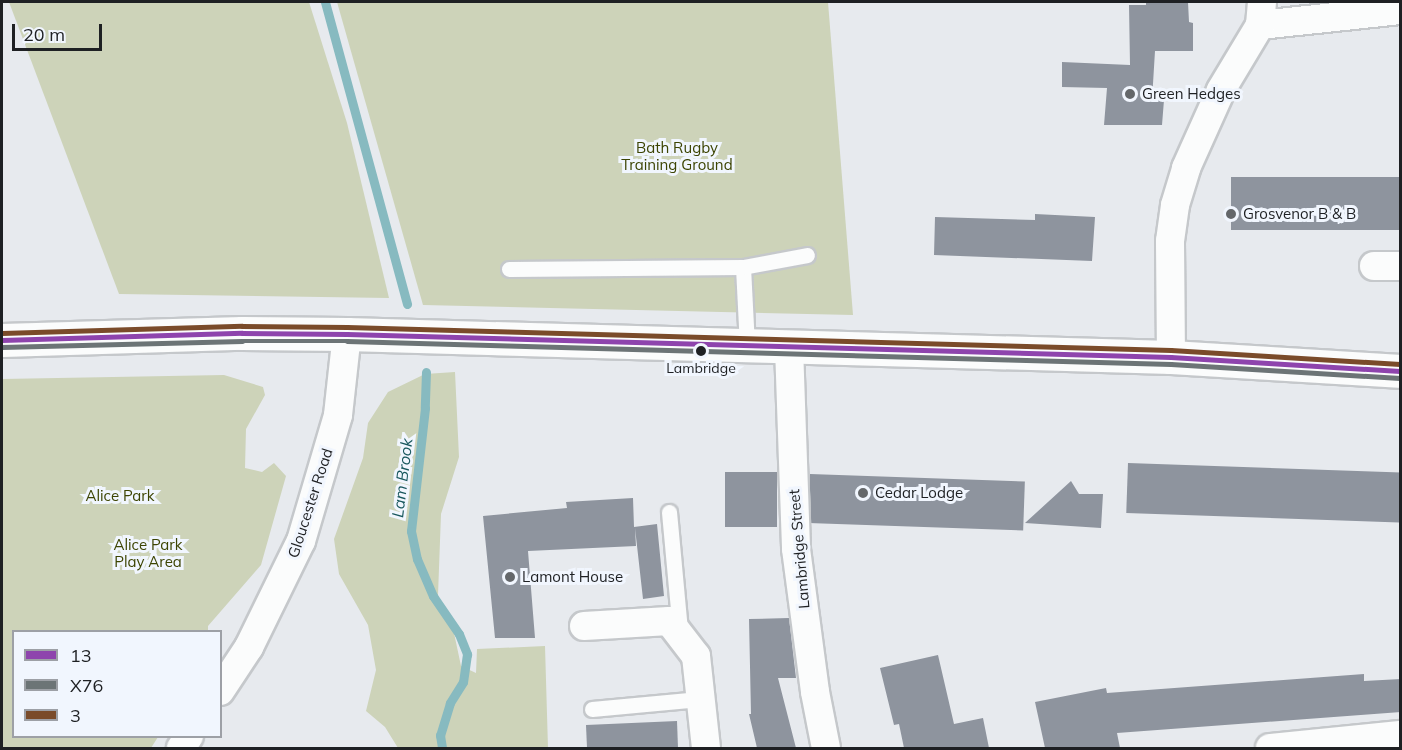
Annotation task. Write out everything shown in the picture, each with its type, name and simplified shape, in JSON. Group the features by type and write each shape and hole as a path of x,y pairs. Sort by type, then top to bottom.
{"highway":[{"path":"2,340 242,333 347,334 1171,357 1401,370"}],"street":[{"path":"1171,357 1170,241 1175,205 1186,168 1221,90 1261,13 1401,10"},
{"name":"Gloucester Road","path":"222,688 249,647 301,541 338,415 347,334"},
{"name":"Lambridge Street","path":"789,347 796,549 815,692 826,748"},
{"path":"584,626 669,621 696,656 706,748"},
{"path":"1270,748 1401,735"}],"lane":[{"path":"508,269 743,267 807,255"},
{"path":"743,267 747,346"},
{"path":"669,512 681,637"},
{"path":"592,709 700,699"}],"green space":[{"path":"9,2 309,2 347,123 389,298 119,294"},
{"name":"Bath Rugby Training Ground","path":"337,2 828,2 853,315 423,305"},
{"path":"455,372 459,457 441,514 438,595 454,633 461,666 476,673 477,649 545,646 548,748 398,748 385,727 366,711 376,670 368,625 339,574 334,539 363,458 368,423 388,392 425,374"},
{"name":"Alice Park","path":"224,375 263,387 265,395 246,429 245,468 262,472 274,463 286,476 261,565 208,626 208,630 12,630 12,738 157,738 151,748 2,748 2,379"}],"building":[{"path":"1146,2 1188,2 1189,22 1193,23 1193,51 1155,51 1152,100 1164,100 1162,125 1104,125 1107,88 1062,87 1062,62 1130,65 1129,5 1146,5"},
{"path":"1231,177 1400,177 1400,230 1231,230"},
{"path":"1035,214 1095,217 1092,261 934,255 935,217 1035,220"},
{"path":"1128,463 1400,472 1399,522 1126,513"},
{"path":"725,472 777,472 777,527 725,527"},
{"path":"810,474 1025,482 1023,530 808,523"},
{"path":"1071,481 1079,494 1103,494 1101,528 1025,523"},
{"path":"633,498 634,527 657,524 664,596 643,599 635,528 636,546 528,551 535,638 495,638 483,516 567,508 566,502"},
{"path":"789,618 796,678 778,678 796,748 757,748 749,714 751,714 749,619"},
{"path":"938,655 954,724 983,718 989,748 904,748 899,724 894,725 880,668"},
{"path":"1364,674 1364,681 1401,679 1401,712 1117,733 1120,748 1045,748 1035,702 1106,688 1107,693"},
{"path":"677,721 678,748 587,748 586,725"}],"waterway":[{"name":"Lam Brook","path":"325,2 407,304"},
{"name":"Lam Brook","path":"426,372 425,408 411,531 417,559 433,596 459,634 467,654 463,682 450,703 440,735 442,748"}],"transit line":[{"name":"3","path":"2,333 242,326 347,327 1171,350 1400,364"},
{"name":"13","path":"2,340 242,333 347,334 1171,357 1400,371"},
{"name":"X76","path":"2,347 242,341 347,341 1171,364 1400,378"}],"place":[{"name":"Green Hedges","path":"1130,94"},
{"name":"Grosvenor B & B","path":"1231,214"},
{"name":"Lambridge","path":"701,351"},
{"name":"Cedar Lodge","path":"863,493"},
{"name":"Lamont House","path":"510,577"}],"park label":[{"name":"Alice Park Play Area","path":"148,552"}]}
